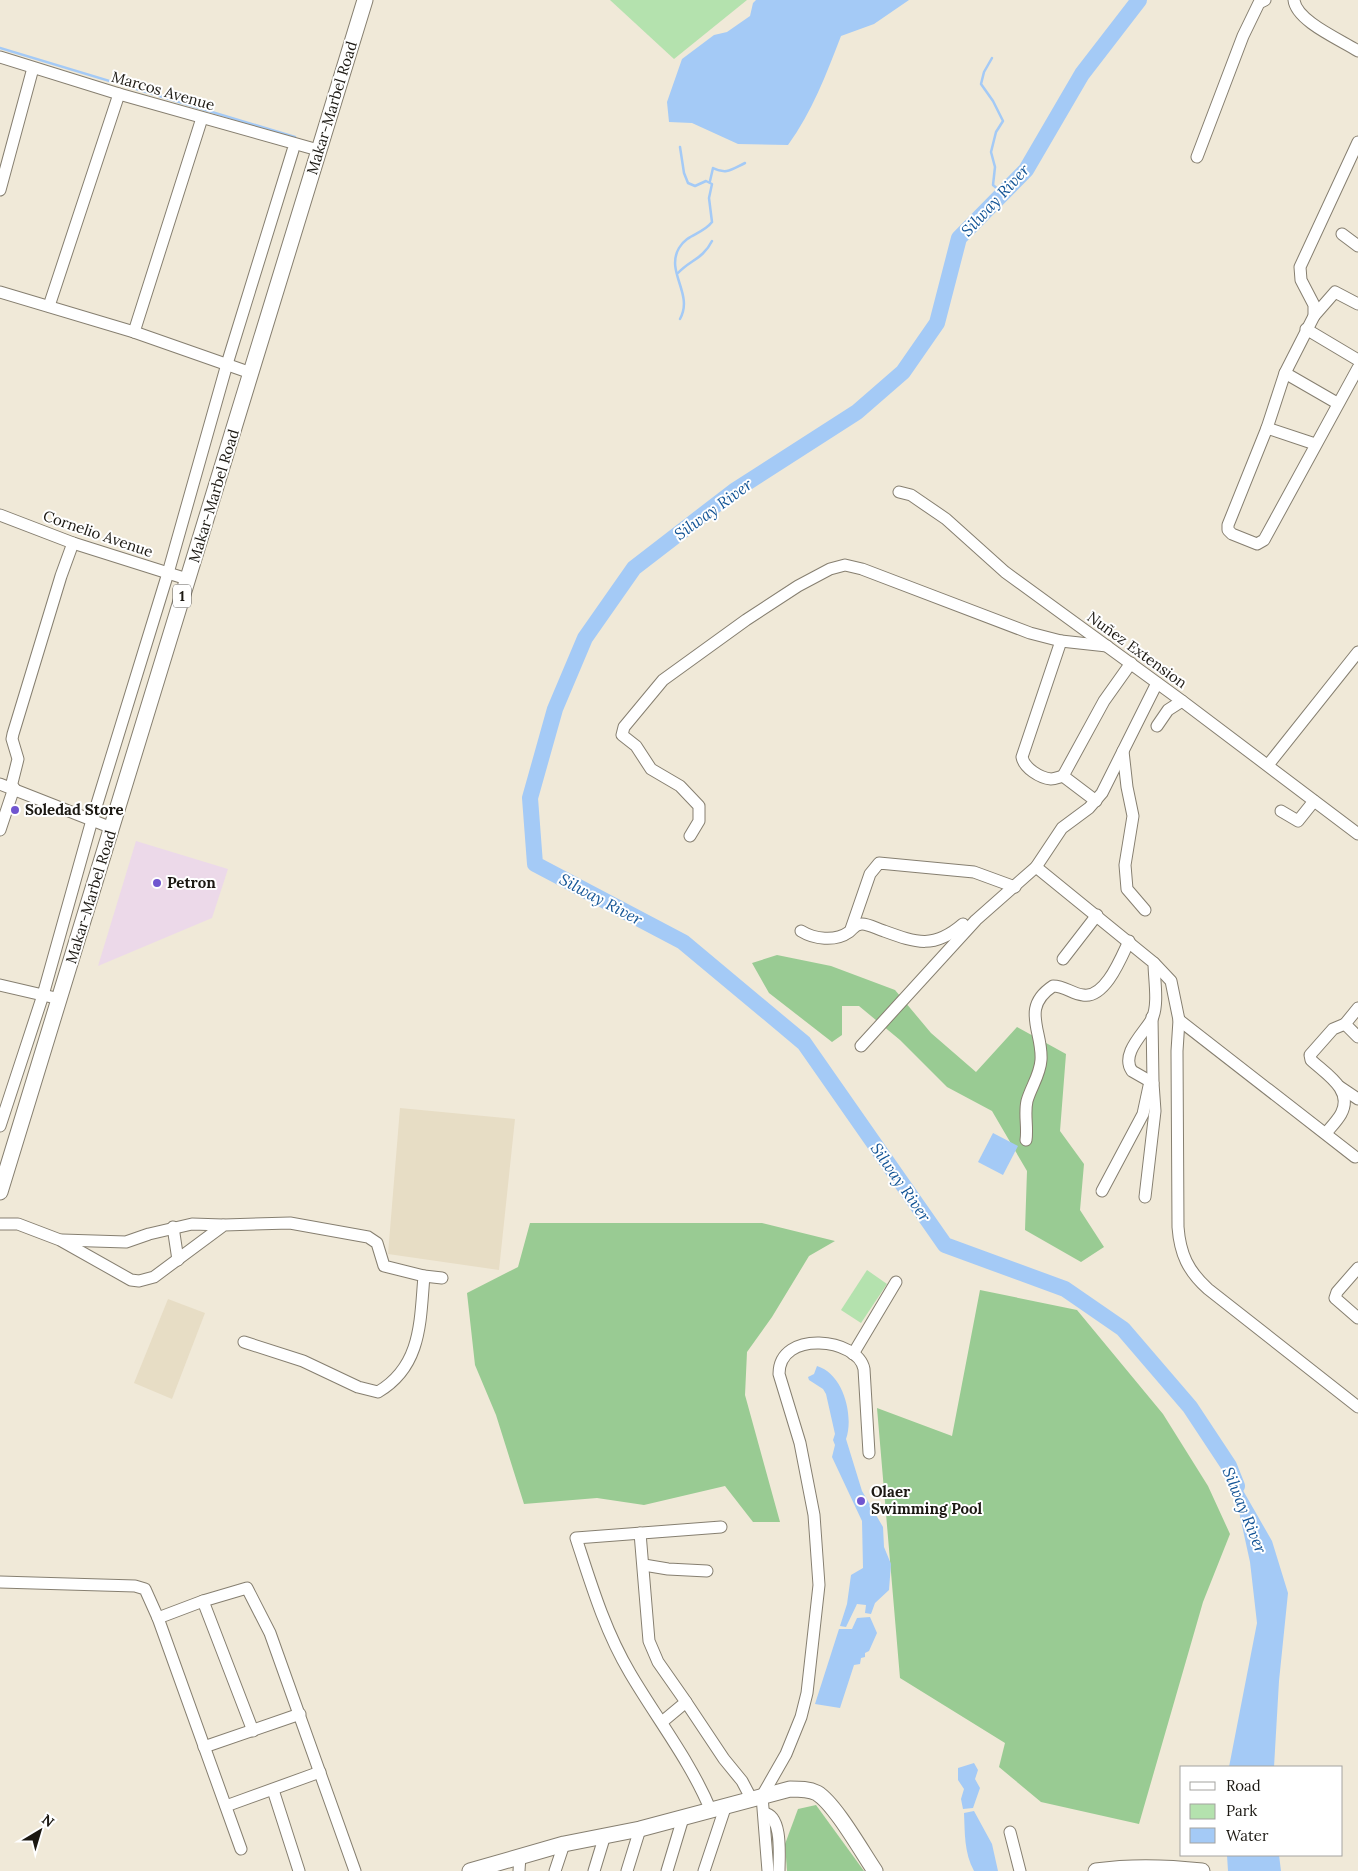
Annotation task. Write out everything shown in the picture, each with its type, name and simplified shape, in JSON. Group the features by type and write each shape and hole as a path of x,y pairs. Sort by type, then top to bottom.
{"main road":[{"name":"Makar-Marbel Road","path":"1,1186 60,999 187,579 232,441 318,150 365,0"},
{"path":"470,1871 519,1863 564,1844 640,1829 718,1810 790,1789 810,1790 818,1794 830,1806 875,1871"},
{"path":"1096,1871 1121,1868 1202,1871"}],"street":[{"path":"1197,157 1243,36 1258,4 1265,0"},
{"path":"1294,0 1295,6 1305,18 1358,51"},
{"name":"Marcos Avenue","path":"0,58 119,94 318,150"},
{"path":"0,190 33,68"},
{"path":"49,306 119,94"},
{"path":"134,332 202,118"},
{"path":"1314,316 1314,305 1301,280 1300,267 1358,142"},
{"path":"0,1126 2,1114 43,995 92,820 168,573 227,364 292,150"},
{"path":"1342,234 1358,246"},
{"path":"0,292 134,332 251,373"},
{"path":"1358,304 1335,292 1314,316 1306,329 1285,373 1267,428 1227,527 1232,534 1257,544 1264,540 1358,368"},
{"path":"1306,329 1358,360"},
{"path":"1285,373 1338,403"},
{"path":"1267,428 1315,444"},
{"name":"Nuñez Extension","path":"899,492 911,495 946,519 1005,572 1157,682 1358,834"},
{"name":"Cornelio Avenue","path":"0,515 73,543 187,579"},
{"path":"0,830 8,786 18,759 12,734 73,543"},
{"path":"690,836 699,821 699,806 680,786 650,769 636,746 622,735 624,727 664,680 746,620 798,586 830,569 845,565 862,569 1004,623 1061,641 1107,646"},
{"path":"1061,641 1022,757 1026,765 1050,779 1063,776 1104,701 1131,663"},
{"path":"1268,765 1358,652"},
{"path":"861,1046 970,926 1012,886 1036,867 1062,828 1096,801 1102,793 1157,682"},
{"path":"1157,726 1168,710 1182,701"},
{"path":"1123,750 1133,816 1124,865 1127,889 1135,901 1145,910"},
{"path":"1063,776 1096,801"},
{"path":"8,786 112,828"},
{"path":"1282,811 1298,821 1314,801"},
{"path":"851,929 870,874 879,863 974,872 1012,886"},
{"path":"1036,867 1129,941 1171,981 1179,1020 1177,1051 1179,1244 1188,1268 1208,1289 1358,1407"},
{"path":"800,931 825,939 840,936 860,924 864,924 915,940 932,942 944,939 996,893 1012,886"},
{"path":"1063,959 1096,915"},
{"path":"1026,1140 1025,1116 1041,1062 1040,1045 1034,1018 1040,998 1053,986 1061,986 1082,996 1098,992 1108,981 1129,941"},
{"path":"1145,1197 1155,1111 1151,1082 1154,963"},
{"path":"0,985 60,999"},
{"path":"1358,1008 1345,1024 1333,1029 1310,1055 1311,1060 1340,1087 1358,1099"},
{"path":"1151,1082 1132,1071 1128,1062 1133,1047 1152,1018"},
{"path":"1179,1020 1355,1157"},
{"path":"1345,1024 1358,1037"},
{"path":"1102,1191 1143,1114 1151,1082"},
{"path":"1326,1133 1340,1116 1344,1106 1340,1087"},
{"path":"2,1114 22,1121"},
{"path":"60,1240 126,1242 173,1227 192,1224 290,1223 368,1237 377,1243 384,1266 392,1270 442,1278"},
{"path":"0,1224 18,1224 60,1240 131,1280 139,1281 154,1277 224,1225"},
{"path":"173,1227 178,1260"},
{"path":"1358,1268 1337,1292 1335,1298 1358,1318"},
{"path":"244,1342 303,1361 358,1387 378,1392 393,1383 404,1370 417,1343 424,1276"},
{"path":"853,1354 896,1282"},
{"path":"757,1798 786,1754 801,1717 807,1693 819,1585 814,1515 800,1443 781,1383 779,1367 787,1352 802,1344 826,1344 853,1354 860,1359 864,1369 869,1453"},
{"path":"704,1871 718,1810 629,1671 600,1611 580,1550 590,1537 721,1527"},
{"path":"640,1533 644,1565 645,1607 652,1650 724,1759 757,1798 764,1813 767,1870"},
{"path":"644,1565 668,1569 707,1571"},
{"path":"0,1582 139,1586 146,1591 158,1618 241,1848"},
{"path":"158,1618 203,1601 247,1588 270,1633 355,1871"},
{"path":"203,1601 253,1731"},
{"path":"662,1722 686,1702"},
{"path":"204,1747 300,1714"},
{"path":"226,1806 320,1772"},
{"path":"273,1790 299,1871"},
{"path":"764,1813 772,1817 777,1825 779,1871"},
{"path":"667,1871 683,1818"},
{"path":"627,1871 640,1829"},
{"path":"1010,1832 1020,1871"},
{"path":"594,1871 605,1835"},
{"path":"555,1871 564,1844"}],"shaded area":[{"path":"136,841 228,869 212,918 98,966"},
{"path":"400,1108 515,1119 499,1270 388,1254"},
{"path":"168,1299 205,1313 172,1399 134,1383"}],"green space":[{"path":"610,0 747,0 674,59"},
{"path":"777,955 831,966 895,990 931,1033 976,1072 1017,1027 1066,1054 1060,1131 1084,1164 1080,1210 1104,1247 1081,1262 1025,1230 1027,1171 992,1111 947,1087 900,1040 859,1006 842,1006 842,1035 832,1042 769,993 752,963"},
{"path":"530,1223 762,1223 835,1241 809,1256 772,1317 747,1352 745,1395 780,1522 753,1522 725,1486 644,1505 597,1498 524,1504 496,1415 475,1365 467,1293 518,1267"},
{"path":"867,1270 887,1284 861,1323 841,1310"},
{"path":"980,1290 1077,1310 1163,1414 1208,1486 1230,1534 1203,1602 1139,1824 1041,1802 999,1767 1005,1743 900,1678 877,1408 952,1436"},
{"path":"816,1805 864,1871 787,1871 785,1844 798,1809"}],"water":[{"path":"756,0 909,0 874,24 841,36 811,106 788,145 738,144 692,123 669,122 667,102 682,59 714,35 727,32 750,16 753,3"},
{"path":"993,1133 1018,1146 1003,1175 978,1162"},
{"name":"Olaer Swimming Pool","path":"817,1366 834,1378 845,1397 849,1419 846,1439 862,1491 883,1527 884,1547 891,1564 889,1590 875,1603 871,1614 865,1613 866,1605 857,1604 846,1627 840,1626 847,1604 851,1575 863,1568 862,1521 832,1457 835,1434 826,1394 823,1389 809,1380 808,1377 814,1374"},
{"path":"1229,1466 1272,1541 1288,1593 1279,1681 1274,1766 1229,1766 1257,1623 1250,1562"},
{"path":"870,1617 877,1633 869,1651 865,1653 865,1657 861,1658 860,1664 854,1665 840,1708 815,1704 839,1629 852,1629 857,1618"},
{"path":"974,1763 978,1770 975,1779 980,1788 973,1808 963,1809 961,1799 964,1789 958,1780 958,1768"},
{"path":"974,1811 992,1844 998,1871 974,1871 968,1857 964,1813"},
{"path":"1227,1856 1279,1856 1281,1871 1228,1871"}],"waterway":[{"name":"Silway River","path":"1139,0 1082,74 1026,170 959,238 937,323 903,372 857,412 734,491 634,568 585,638 555,709 530,798 535,864 683,942 804,1043 945,1245 1065,1289 1123,1329 1190,1407 1229,1466 1237,1486"},
{"path":"0,48 295,137"},
{"path":"992,58 984,72 981,84 993,101 1003,121 996,132 991,152 995,167 993,185 1007,197"},
{"path":"680,147 684,173 688,183 695,186 706,181 712,184 709,198 712,222 682,243 676,257 675,266 684,301 680,319"},
{"path":"710,181 713,168 726,171 745,163"},
{"path":"678,273 705,252 712,241"}],"place":[{"name":"Soledad Store","path":"15,810"},
{"name":"Petron","path":"157,883"},
{"name":"Olaer Swimming Pool","path":"861,1501"}]}
